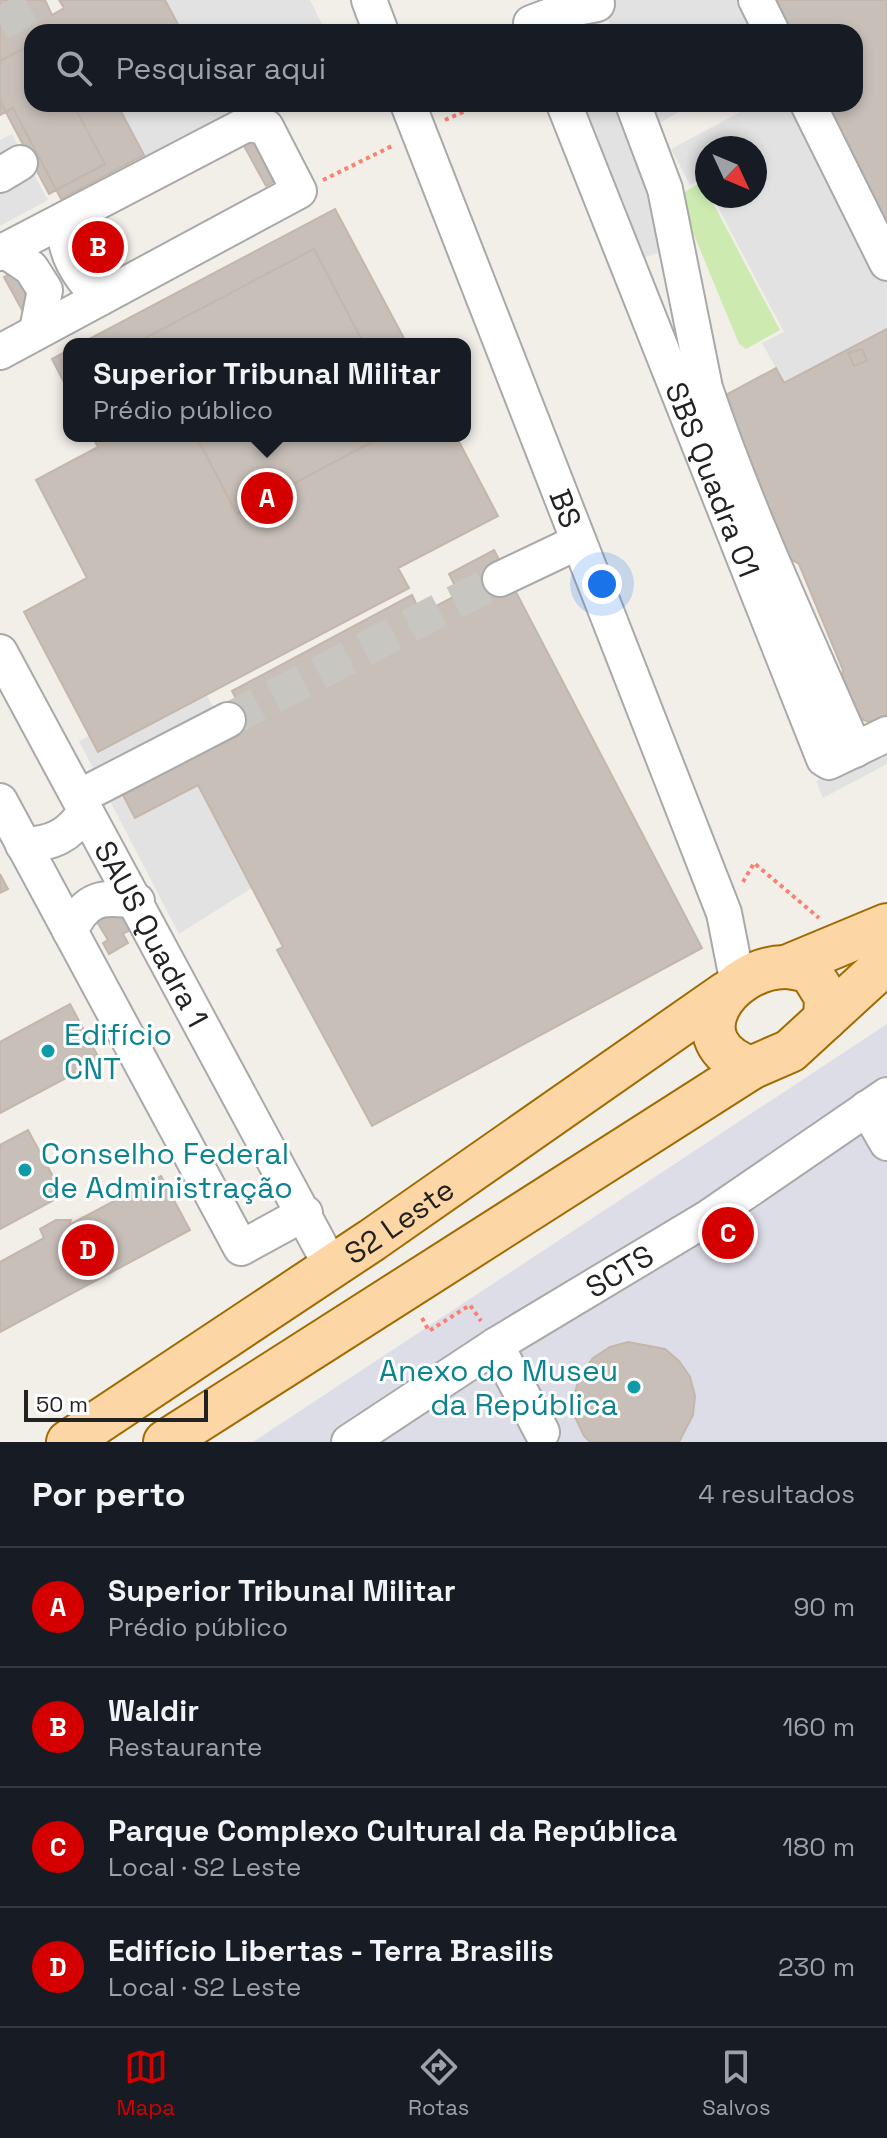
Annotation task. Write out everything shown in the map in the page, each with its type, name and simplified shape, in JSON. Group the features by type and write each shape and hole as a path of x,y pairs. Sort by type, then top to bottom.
{"main road":[{"name":"S2 Leste","path":"68,1442 754,978 887,925"},
{"path":"825,1019 826,997 810,971 754,978 715,1014 714,1037 735,1062 751,1068 790,1051 825,1019 887,962"},
{"name":"S2 Leste","path":"165,1442 751,1068"},
{"path":"225,1338 238,1346 248,1359 249,1374 242,1391"}],"street":[{"path":"369,0 378,24"},
{"path":"756,0 768,24"},
{"path":"529,18 566,10 600,12"},
{"name":"SBS Quadra 01","path":"567,112 824,759 829,762 887,734"},
{"name":"SBS Quadra 01","path":"636,112 665,189 705,388 715,418 749,507 855,750"},
{"path":"812,112 887,263"},
{"name":"BS","path":"413,118 578,542 730,903 754,978"},
{"path":"0,352 299,191 266,127 247,124 2,252"},
{"path":"64,220 69,256 78,275 100,298"},
{"path":"627,262 647,260 678,246"},
{"path":"2,252 31,268 45,290 37,330"},
{"path":"646,310 677,291 689,300"},
{"path":"500,579 578,542"},
{"name":"SAUS Quadra 1","path":"0,652 137,901 331,1266"},
{"path":"23,845 44,844 61,838 82,804 228,720"},
{"path":"0,801 241,1248 305,1213"},
{"path":"70,931 79,913 91,903 108,897 137,901"},
{"path":"877,1102 887,1143"},
{"name":"SCTS","path":"349,1442 496,1345 709,1217 877,1102"},
{"path":"496,1345 542,1432"}],"path":[{"path":"299,191 413,118 442,112"},
{"path":"730,903 754,863 827,924"},
{"path":"429,1331 470,1305"}],"green space":[{"path":"695,186 695,208 716,208 780,330 746,349 739,344 680,201 686,191"}],"shaded area":[{"path":"160,0 310,0 322,24 172,24"},
{"path":"590,0 599,24 558,24"},
{"path":"602,0 743,0 752,24 610,24"},
{"path":"117,112 265,112 146,171"},
{"path":"579,112 631,112 679,245 638,260"},
{"path":"641,112 679,112 647,130"},
{"path":"740,112 802,112 887,266 887,330 784,383 762,343 784,332 718,208 767,208 767,136 695,136"},
{"path":"12,134 48,200 0,226 0,140"},
{"path":"695,136 695,183 690,185 671,149"},
{"path":"199,679 291,863 179,934 79,741"},
{"path":"887,744 887,764 823,798 816,781"},
{"path":"887,1024 887,1442 253,1442"}],"building":[{"path":"0,0 45,0 52,15 64,8 59,0 165,0 178,24 24,24 24,112 121,112 144,155 61,199 13,108 0,115"},
{"path":"0,0 45,0 52,15 64,8 59,0 165,0 178,24 24,24 24,112 121,112 144,155 61,199 13,108 0,115"},
{"path":"754,0 887,0 887,253 813,112 863,112 863,24 767,24"},
{"path":"24,48 24,112 77,112 105,164 49,194 0,101 0,61"},
{"path":"263,134 284,176 266,186 243,144"},
{"path":"335,209 404,338 91,338"},
{"path":"96,237 111,264 102,269 83,245"},
{"path":"314,249 361,338 145,338"},
{"path":"19,268 42,299 22,310 4,277"},
{"path":"887,329 887,719 874,724 861,719 841,685 843,670 799,564 787,557 722,397 776,368 784,383"},
{"path":"862,349 867,361 854,366 848,353"},
{"path":"63,353 63,380 52,359"},
{"path":"95,442 459,442 498,516 398,568 409,588 98,752 24,612 87,578 36,480 98,447"},
{"path":"199,442 372,442 237,514"},
{"path":"494,550 702,948 372,1126 277,950 283,947 198,785 135,818 114,778 242,710 232,691 412,595 421,614 459,594 449,574"},
{"path":"0,874 8,889 0,893"},
{"path":"110,912 126,917 132,929 123,934 128,943 109,954 103,943 108,940 96,920"},
{"name":"Edifício CNT","path":"70,1004 100,1060 0,1113 0,1042"},
{"name":"Conselho Federal de Administração","path":"28,1130 63,1195 0,1229 0,1145"},
{"path":"161,1176 190,1230 0,1332 0,1262 44,1238 40,1229 56,1220 71,1220 69,1225"},
{"name":"Anexo do Museu da República","path":"628,1342 665,1349 679,1361 690,1377 695,1396 693,1415 679,1442 590,1442 584,1436 575,1417 574,1396 580,1375 593,1358 610,1347"}],"tunnel":[{"path":"0,24 45,0"},
{"path":"228,720 500,579"}],"place":[{"name":"Waldir","path":"98,247"},
{"name":"Superior Tribunal Militar","path":"267,498"},
{"name":"Edifício CNT","path":"48,1051"},
{"name":"Conselho Federal de Administração","path":"25,1170"},
{"name":"Parque Complexo Cultural da República","path":"728,1233"},
{"name":"Edifício Libertas - Terra Brasilis","path":"88,1250"},
{"name":"Anexo do Museu da República","path":"634,1387"}]}
